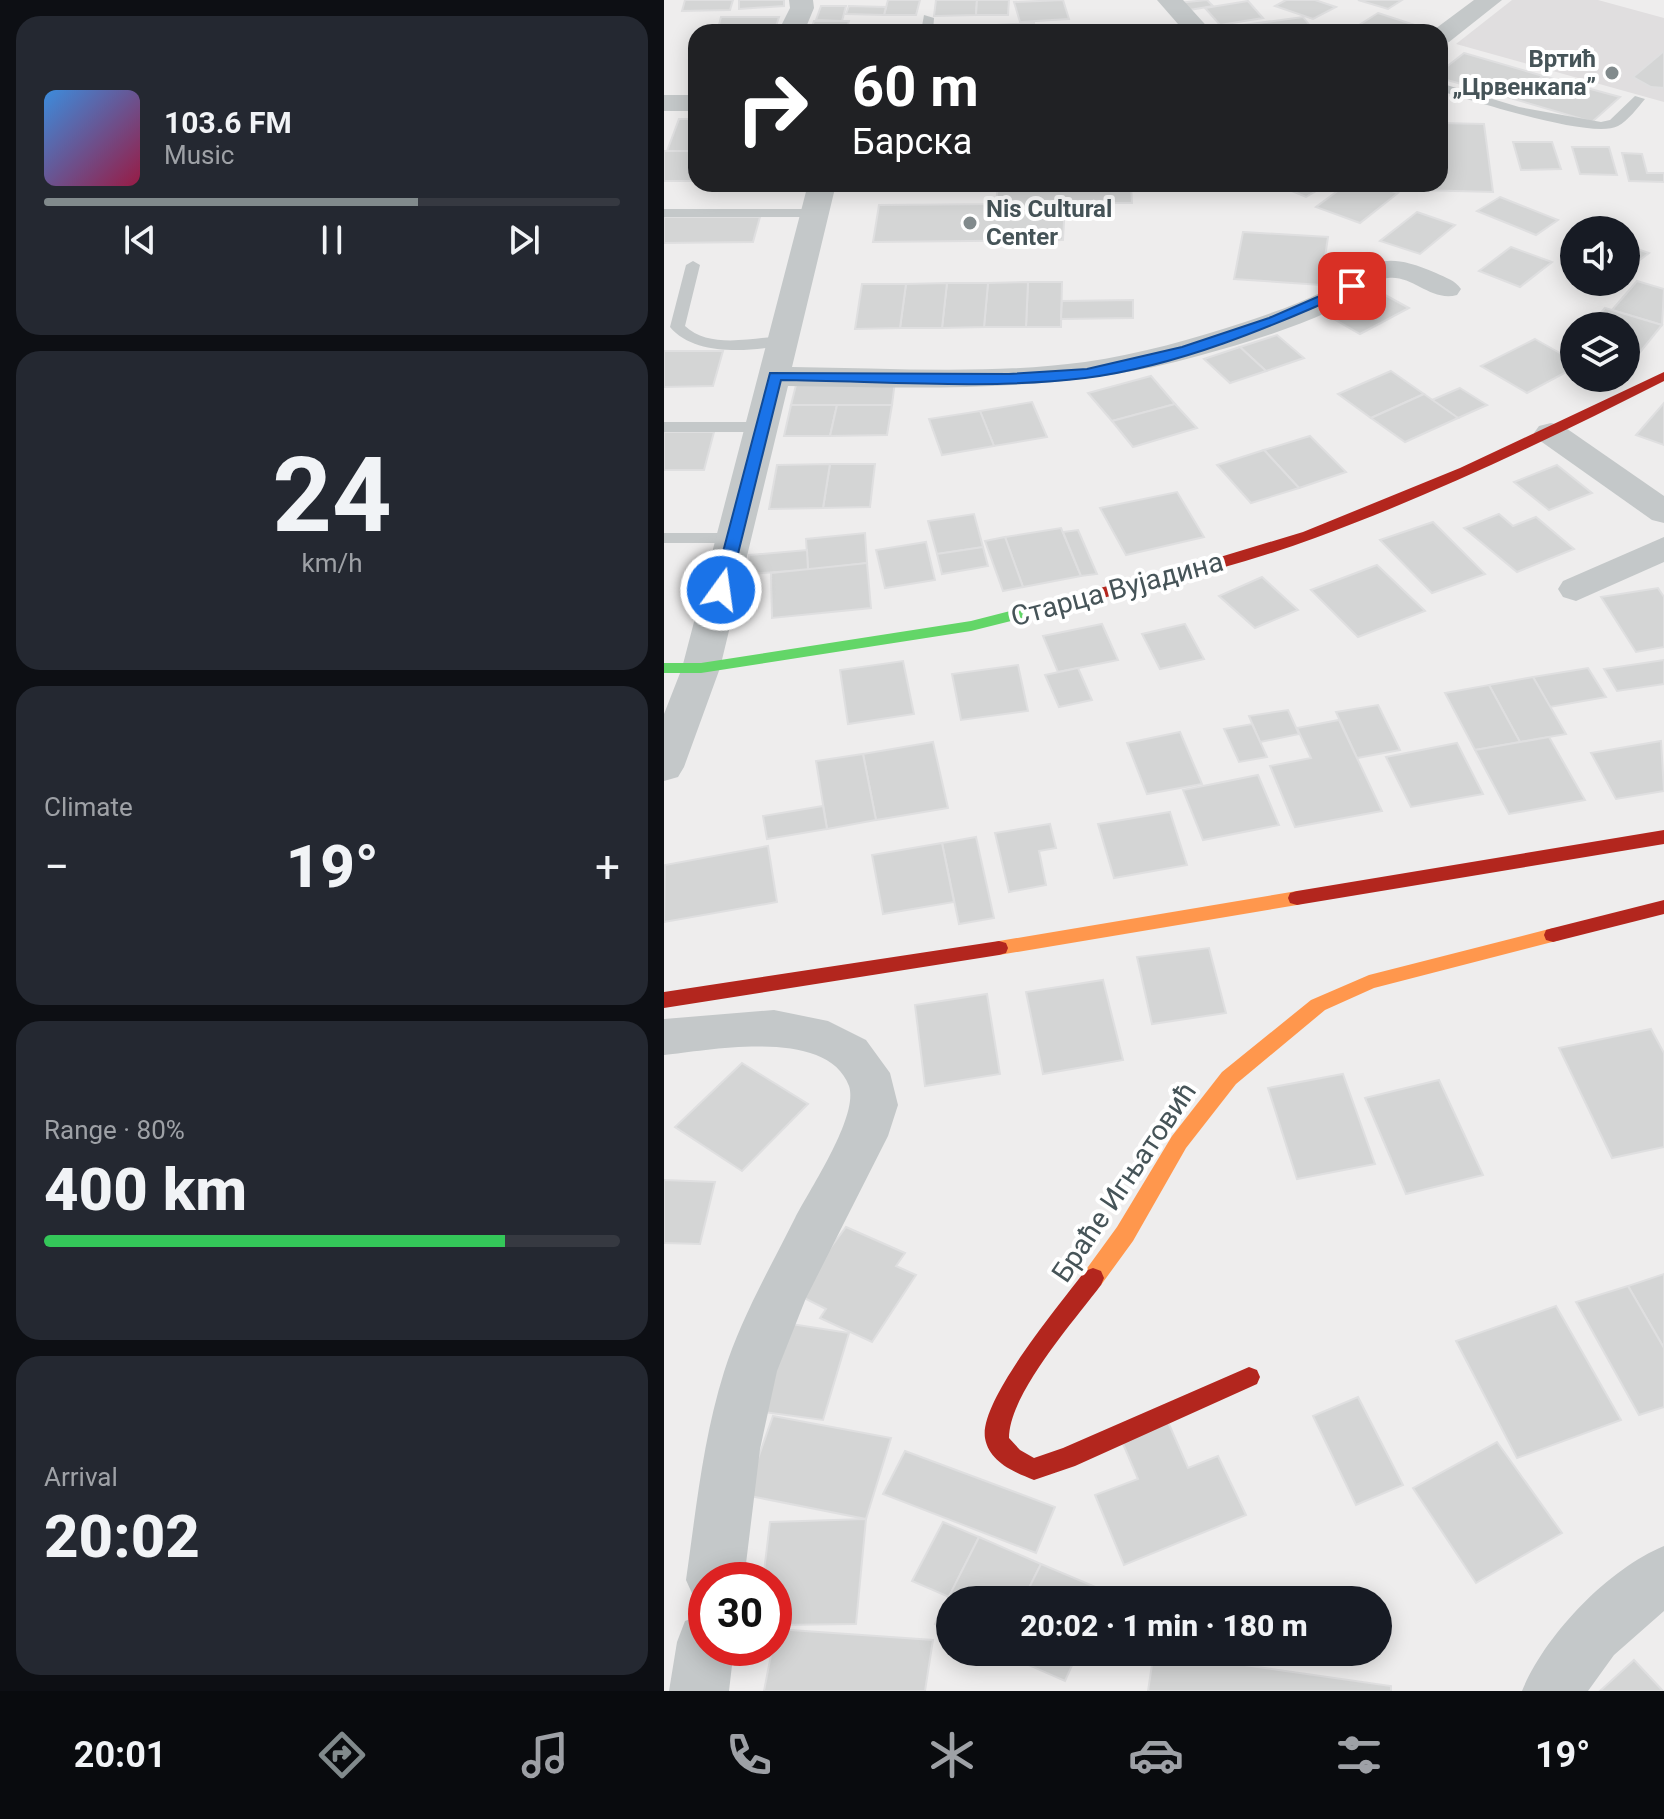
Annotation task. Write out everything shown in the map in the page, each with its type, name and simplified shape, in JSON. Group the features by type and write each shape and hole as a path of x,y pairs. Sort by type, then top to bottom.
{"street":[{"path":"795,24 802,8 801,0"},
{"path":"1169,0 1192,24"},
{"path":"1448,31 1490,0"},
{"path":"664,103 688,103"},
{"path":"664,767 683,668 734,538 819,198"},
{"path":"775,376 1009,379 1087,373 1186,350 1273,321 1335,296 1379,270 1394,270 1446,289"},
{"name":"Старца Вујадина","path":"683,668 971,626 1205,567 1341,523 1551,433 1664,376"},
{"path":"1551,433 1664,512"},
{"path":"1576,589 1664,548"},
{"path":"664,1000 921,961 1664,837"},
{"name":"Браће Игњатовић","path":"1249,1377 1067,1458 1034,1469 1010,1459 996,1438 996,1424 1013,1390 1125,1234 1179,1142 1229,1078 1318,1005 1369,982 1664,907"},
{"path":"664,1037 745,1027 813,1035 835,1042 854,1056 869,1074 873,1096 873,1118 865,1137 842,1170 752,1368 734,1439 717,1562"},
{"path":"1552,1691 1593,1634 1664,1574"},
{"path":"699,1691 703,1666"}],"lane":[{"path":"928,18 928,24"},
{"path":"1448,89 1517,110 1601,126 1614,123 1639,99"},
{"path":"664,213 819,198"},
{"path":"693,265 677,327 683,336 697,342 783,341"},
{"path":"664,427 761,427"},
{"path":"664,538 734,538"}],"shaded area":[{"name":"Вртић „Црвенкапа”","path":"1512,0 1598,0 1664,18 1664,102 1456,44"}],"building":[{"path":"685,0 733,0 730,10 682,11"},
{"path":"739,0 784,0 784,6 739,9"},
{"path":"888,0 920,0 916,15 884,15"},
{"path":"936,0 977,0 976,15 934,16"},
{"path":"977,0 1009,0 1008,15 976,15"},
{"path":"1063,0 1069,19 1020,22 1014,2"},
{"path":"1207,0 1213,6 1184,11 1177,3"},
{"path":"1286,0 1315,0 1336,7 1313,19 1275,6"},
{"path":"1358,0 1402,0 1388,9"},
{"path":"1248,1 1263,18 1219,24 1205,8"},
{"path":"821,6 846,6 842,21 816,20"},
{"path":"849,6 886,7 884,15 846,14"},
{"path":"1378,13 1412,24 1361,24"},
{"path":"721,17 779,17 777,24 719,24"},
{"path":"1303,17 1309,24 1250,24"},
{"path":"814,21 849,21 848,24 813,24"},
{"path":"1664,51 1664,88 1651,87 1633,77"},
{"path":"1464,53 1543,76 1514,99 1448,80 1448,66"},
{"path":"1543,76 1620,97 1592,122 1514,99"},
{"path":"679,119 688,119 688,151 667,151"},
{"path":"1448,123 1484,124 1493,192 1448,191"},
{"path":"1513,142 1552,142 1561,169 1521,170"},
{"path":"1572,147 1609,147 1617,175 1580,174"},
{"path":"664,151 688,151 688,181 664,181"},
{"path":"1622,153 1642,154 1647,173 1664,173 1664,182 1629,181"},
{"name":"Nis Cultural Center","path":"997,192 1131,192 1132,203 1065,203 1063,240 873,242 879,205 996,204"},
{"path":"1294,192 1314,192 1306,197"},
{"path":"1336,192 1398,193 1360,223 1316,207"},
{"path":"1500,197 1558,220 1536,235 1477,211"},
{"path":"1417,212 1455,225 1420,254 1380,241"},
{"path":"664,217 760,217 753,242 664,243"},
{"path":"1243,232 1328,237 1321,285 1234,279"},
{"path":"1511,247 1552,262 1520,287 1479,271"},
{"path":"1640,250 1649,253 1640,260"},
{"path":"1028,282 1062,282 1061,327 1026,327"},
{"path":"1028,282 1026,327 984,327 988,283"},
{"path":"1640,282 1664,289 1662,325 1640,318 1640,312 1612,310 1624,296 1640,296"},
{"path":"947,283 988,283 984,327 942,328"},
{"path":"947,283 942,328 900,328 906,284"},
{"path":"862,284 906,284 900,328 855,329"},
{"path":"1376,290 1409,308 1360,334 1327,315"},
{"path":"1133,300 1133,318 1061,319 1062,301"},
{"path":"1640,318 1662,325 1640,352"},
{"path":"1277,335 1304,358 1266,371 1240,347"},
{"path":"1535,339 1560,353 1560,375 1527,393 1481,366"},
{"path":"1240,347 1266,371 1230,383 1204,359"},
{"path":"664,351 723,351 713,386 664,387"},
{"path":"1391,371 1424,394 1371,418 1338,394"},
{"path":"1151,376 1175,404 1112,421 1088,393"},
{"path":"797,381 895,381 892,405 791,405"},
{"path":"1460,388 1487,405 1458,418 1432,400"},
{"path":"1424,394 1458,418 1405,442 1371,418"},
{"path":"1032,402 1047,437 994,446 980,411"},
{"path":"1664,403 1664,445 1636,435"},
{"path":"1175,404 1197,428 1133,447 1112,421"},
{"path":"791,405 837,405 830,436 784,436"},
{"path":"837,405 892,405 887,435 830,436"},
{"path":"980,411 994,446 942,455 929,419"},
{"path":"664,432 714,432 704,470 664,470"},
{"path":"1310,436 1346,472 1299,488 1264,450"},
{"path":"1264,450 1299,488 1251,503 1217,465"},
{"path":"830,464 875,464 870,507 823,508"},
{"path":"830,464 823,508 769,509 777,465"},
{"path":"1557,465 1592,493 1549,510 1514,482"},
{"path":"1177,492 1204,537 1126,555 1100,508"},
{"path":"974,514 983,547 937,554 928,521"},
{"path":"1499,514 1513,526 1536,517 1574,549 1517,572 1464,528"},
{"path":"1433,522 1485,574 1432,593 1380,540"},
{"path":"1061,528 1081,576 1023,587 1005,537"},
{"path":"1078,530 1097,574 1081,576 1063,532"},
{"path":"865,533 867,563 808,570 806,539"},
{"path":"1005,537 1023,587 1003,591 985,541"},
{"path":"926,542 935,580 885,588 876,550"},
{"path":"983,547 988,566 942,574 937,554"},
{"path":"807,550 808,570 748,574 749,555"},
{"path":"867,563 871,608 772,618 771,573"},
{"path":"1377,565 1425,611 1358,637 1311,590"},
{"path":"1262,577 1298,610 1255,628 1219,596"},
{"path":"1658,588 1664,597 1664,647 1636,652 1601,597"},
{"path":"1102,624 1118,660 1058,672 1043,636"},
{"path":"1185,624 1204,659 1160,669 1142,634"},
{"path":"1664,660 1664,684 1617,691 1604,669"},
{"path":"903,661 914,714 848,724 840,670"},
{"path":"1018,665 1028,711 961,720 952,674"},
{"path":"1078,668 1092,700 1059,707 1045,675"},
{"path":"1588,668 1606,697 1550,707 1533,677"},
{"path":"1533,677 1566,734 1520,742 1489,685"},
{"path":"1489,685 1520,742 1475,750 1445,693"},
{"path":"1378,705 1400,750 1357,758 1336,712"},
{"path":"1288,710 1299,734 1260,742 1249,716"},
{"path":"1339,720 1382,811 1295,827 1270,766 1311,758 1297,728"},
{"path":"1252,724 1267,757 1239,762 1224,729"},
{"path":"1180,732 1202,784 1147,794 1127,743"},
{"path":"1549,737 1585,800 1509,814 1475,750"},
{"path":"1661,741 1664,791 1616,799 1591,753"},
{"path":"933,742 948,808 876,820 863,754"},
{"path":"1457,743 1483,794 1411,807 1386,757"},
{"path":"863,754 876,820 827,829 816,761"},
{"path":"1258,775 1279,825 1203,840 1183,790"},
{"path":"823,806 827,829 767,839 763,816"},
{"path":"1170,812 1187,865 1114,878 1098,824"},
{"path":"1050,824 1056,848 1039,851 1046,885 1009,892 995,833"},
{"path":"976,837 994,918 959,924 942,843"},
{"path":"942,843 954,902 883,914 872,855"},
{"path":"768,846 777,902 664,922 665,865"},
{"path":"1209,948 1226,1013 1152,1024 1137,957"},
{"path":"1103,980 1123,1060 1043,1074 1026,992"},
{"path":"987,994 1000,1074 925,1086 915,1005"},
{"path":"1651,1029 1664,1053 1664,1147 1612,1158 1559,1048"},
{"path":"742,1063 808,1104 742,1171 675,1127"},
{"path":"1343,1074 1375,1164 1297,1179 1268,1088"},
{"path":"1439,1080 1483,1175 1406,1194 1365,1098"},
{"path":"664,1180 715,1182 700,1244 664,1243"},
{"path":"846,1227 905,1253 896,1266 916,1275 872,1342 820,1318 826,1309 796,1294"},
{"path":"1664,1274 1664,1348 1628,1286"},
{"path":"1628,1286 1664,1348 1664,1407 1639,1415 1576,1302"},
{"path":"1556,1306 1621,1420 1517,1458 1456,1341"},
{"path":"785,1323 849,1333 823,1420 757,1411"},
{"path":"1358,1397 1403,1485 1356,1505 1313,1416"},
{"path":"773,1416 891,1438 866,1519 745,1495"},
{"path":"1168,1422 1188,1468 1218,1456 1246,1515 1124,1565 1095,1495 1138,1479 1121,1439"},
{"path":"1497,1442 1562,1533 1476,1583 1413,1488"},
{"path":"905,1451 1055,1507 1036,1553 883,1494"},
{"path":"866,1519 856,1624 792,1625 792,1562 765,1562 770,1522"},
{"path":"943,1522 979,1537 954,1586 936,1586 936,1591 912,1581"},
{"path":"979,1537 1041,1564 1030,1586 954,1586"},
{"path":"1041,1564 1093,1586 1030,1586"},
{"path":"792,1630 933,1640 925,1691 764,1691 769,1666 792,1666"},
{"path":"1634,1660 1663,1691 1600,1691"},
{"path":"1031,1666 1072,1666 1065,1681"},
{"path":"1152,1666 1252,1666 1391,1686 1391,1691 1148,1691"}],"traffic: fast":[{"path":"664,668 701,668 971,626 1057,604"}],"traffic: slow":[{"path":"999,948 1297,898"},
{"path":"1093,1278 1125,1234 1179,1142 1229,1078 1318,1005 1369,982 1553,935"}],"traffic: jam":[{"path":"1057,604 1202,568 1308,535 1465,471 1664,376"},
{"path":"1297,898 1664,837"},
{"path":"1553,935 1664,907"},
{"path":"664,1000 999,948"},
{"path":"1093,1278 1051,1333 1005,1406 997,1425 997,1439 1012,1458 1034,1469 1067,1458 1249,1377"}],"place":[{"name":"Вртић „Црвенкапа”","path":"1612,73"},
{"name":"Nis Cultural Center","path":"970,223"}],"route":[{"path":"721,590 775,376 1009,379 1087,373 1129,366 1186,350 1273,321 1352,286"}]}
